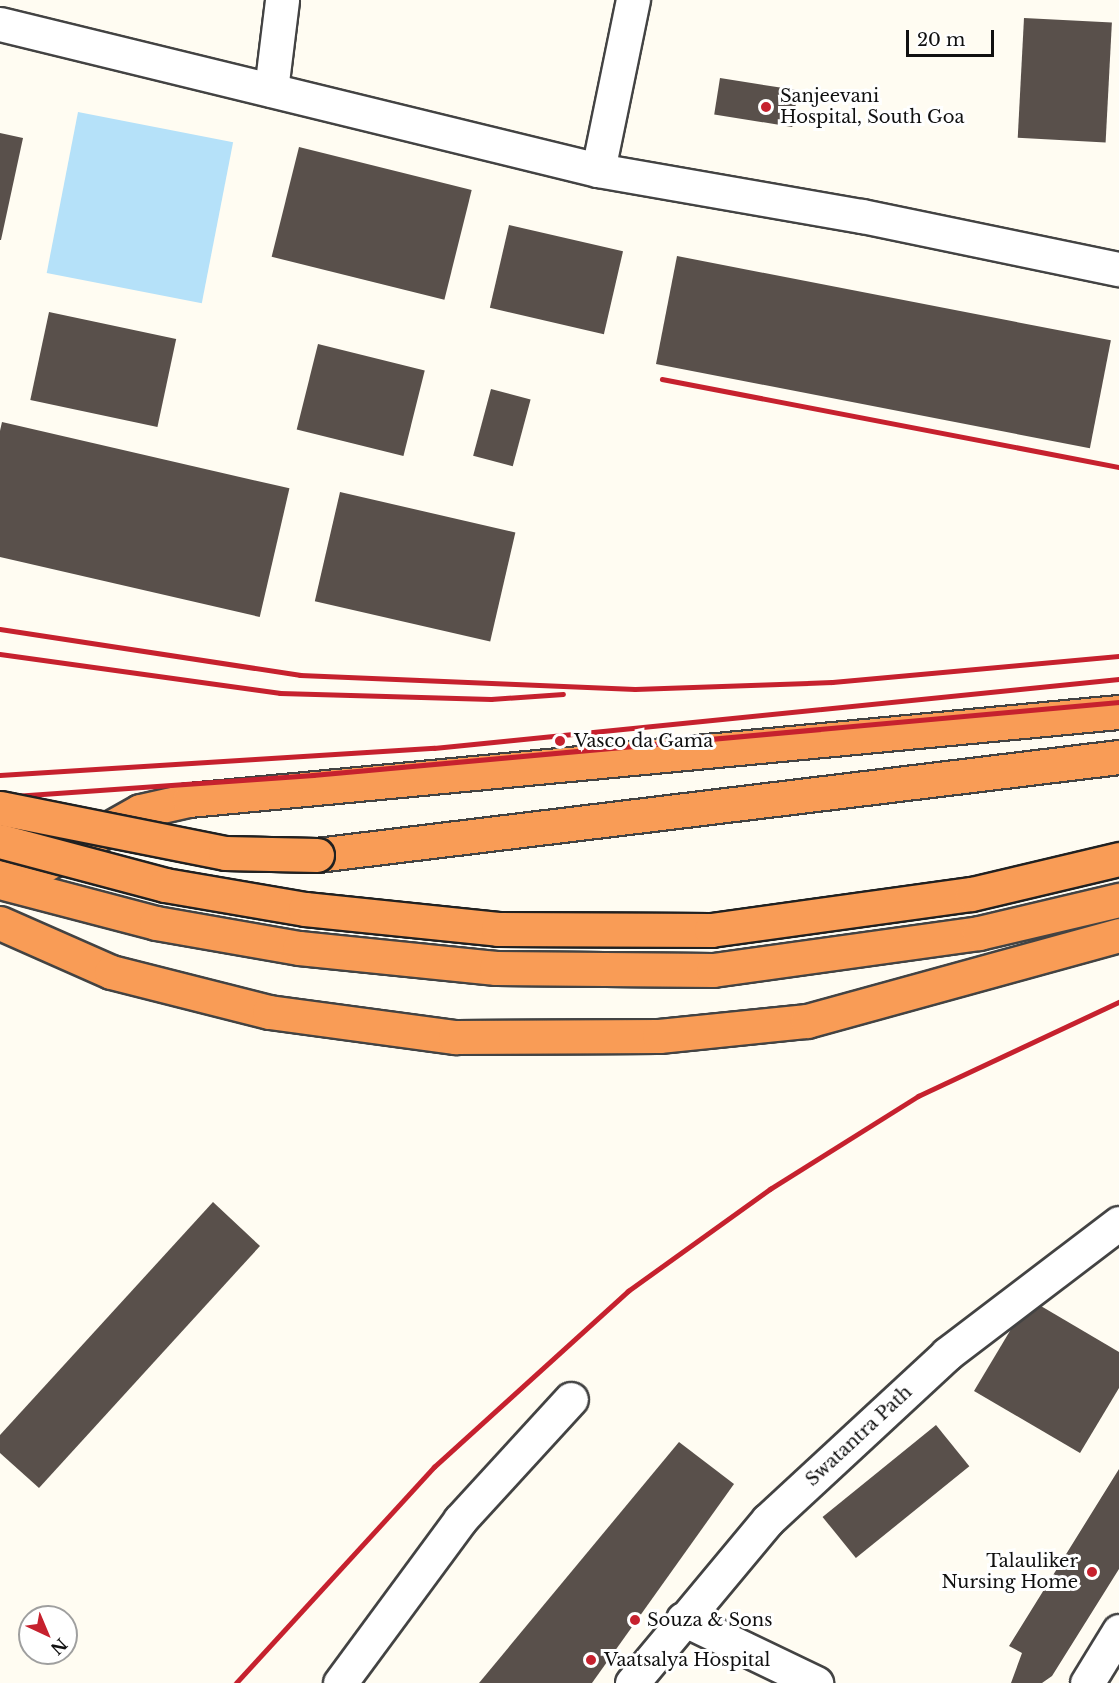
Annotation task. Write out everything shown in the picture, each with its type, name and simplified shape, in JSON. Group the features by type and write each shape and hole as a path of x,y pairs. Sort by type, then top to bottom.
{"highway":[{"path":"0,867 37,869 140,811 189,800 1119,712"},
{"path":"0,808 225,853 317,855 1119,757"},
{"path":"0,841 165,885 305,909 498,929 711,930 972,894 1119,859"},
{"path":"0,882 156,923 299,948 496,968 713,970 979,933 1119,900"},
{"path":"0,923 111,972 156,984 269,1012 455,1037 659,1036 807,1020 882,1003 1119,935"}],"street":[{"path":"271,90 282,0"},
{"path":"598,170 633,0"},
{"path":"0,24 598,170 862,216 1119,269"},
{"name":"Swatantra Path","path":"632,1683 768,1520 947,1354 1119,1224"},
{"path":"340,1683 460,1520 571,1399"},
{"path":"684,1619 816,1683"},
{"path":"1088,1683 1119,1631"}],"water":[{"path":"78,112 233,142 202,303 47,273"}],"building":[{"path":"1024,18 1112,23 1106,142 1018,138"},
{"path":"720,78 798,90 792,127 714,115"},
{"path":"0,133 23,138 1,240 0,240"},
{"path":"299,147 472,190 444,300 272,257"},
{"path":"509,225 623,251 604,334 490,308"},
{"path":"677,256 1111,340 1090,448 656,364"},
{"path":"49,312 176,339 157,427 30,400"},
{"path":"318,344 425,371 403,456 297,429"},
{"path":"491,389 531,400 513,466 473,456"},
{"path":"2,422 289,488 260,617 0,557 0,431"},
{"path":"340,492 515,532 490,642 315,601"},
{"path":"213,1202 260,1246 39,1488 0,1453 0,1435"},
{"path":"1029,1299 1119,1352 1119,1388 1080,1453 974,1391"},
{"path":"936,1425 969,1466 856,1558 823,1517"},
{"path":"679,1442 734,1484 592,1683 479,1683"},
{"path":"1119,1469 1119,1569 1052,1676 1042,1683 1011,1683 1022,1653 1009,1646"}],"railway":[{"path":"662,379 1119,467"},
{"path":"0,629 300,675 635,689 832,682 1119,656"},
{"path":"0,654 280,693 491,699 563,694"},
{"path":"0,775 434,748 1119,679"},
{"path":"0,797 313,775 1119,702"},
{"path":"236,1683 434,1467 628,1291 770,1189 918,1096 1119,1002"}],"place":[{"name":"Sanjeevani Hospital, South Goa","path":"766,107"},
{"name":"Vasco da Gama","path":"560,741"},
{"name":"Talauliker Nursing Home","path":"1092,1572"},
{"name":"Souza & Sons","path":"635,1620"},
{"name":"Vaatsalya Hospital","path":"591,1660"}]}
